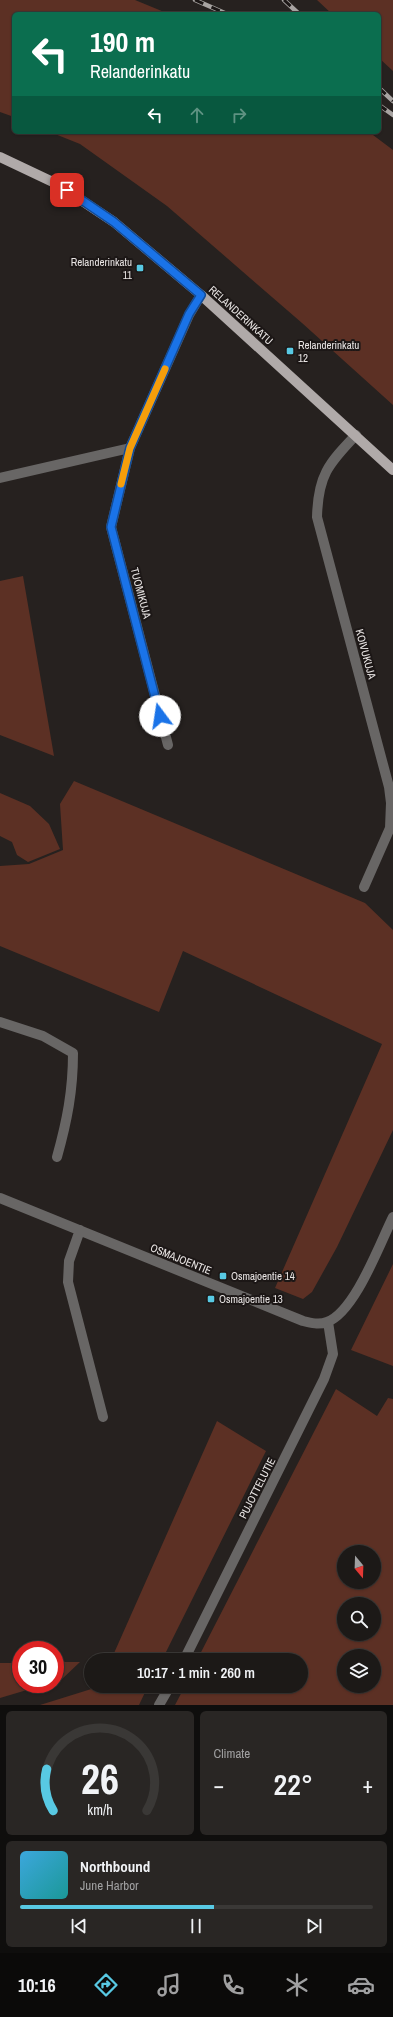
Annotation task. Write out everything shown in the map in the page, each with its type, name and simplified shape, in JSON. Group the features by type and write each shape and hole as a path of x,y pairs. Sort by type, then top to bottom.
{"main road":[{"name":"RELANDERINKATU","path":"0,157 57,184 88,203 114,222 201,295 393,470"}],"street":[{"name":"TUOMIKUJA","path":"168,745 111,527 130,448 189,314 201,295"},
{"name":"KOIVUKUJA","path":"356,435 332,462 323,477 318,494 317,517 389,787 391,803 390,828 364,887"},
{"path":"0,478 130,448"},
{"path":"0,1022 43,1036 73,1053 73,1078 69,1111 57,1157"},
{"name":"OSMAJOENTIE","path":"0,1198 303,1321 315,1324 328,1322"},
{"path":"328,1322 347,1307 356,1294 393,1217"},
{"path":"80,1230 69,1261 68,1282 103,1417"},
{"name":"PUJOTTELUTIE","path":"187,1653 324,1379 333,1354 328,1322"},
{"path":"159,1705 166,1693"}],"shaded area":[{"path":"0,0 135,0 164,12 12,12 12,116 0,112"},
{"path":"317,0 393,0 393,71 381,60 381,12 330,12"},
{"path":"55,134 372,134 393,150 393,405 302,323 167,206 80,144"},
{"path":"23,576 54,756 0,735 0,581"},
{"path":"74,781 365,903 393,930 393,1130 337,1247 312,1292 303,1299 275,1288 382,1044 183,951 159,1012 0,946 0,866 29,864 63,850 60,804"},
{"path":"0,793 30,806 49,824 60,849 28,862 17,855 12,842 0,836"},
{"path":"393,1264 393,1366 351,1350"},
{"path":"336,1389 377,1416 388,1398 393,1399 393,1705 175,1705 181,1693 308,1693 308,1653 201,1653"},
{"path":"217,1421 266,1451 165,1653 114,1653"},
{"path":"64,1662 80,1662 64,1677"},
{"path":"0,1663 12,1663 12,1693 17,1693 0,1698"},
{"path":"84,1691 84,1693 145,1693 139,1705 40,1705"}],"railway":[{"path":"195,0 222,12"},
{"path":"284,0 297,12"},
{"path":"381,90 393,101"},
{"path":"381,106 393,115"}],"slow traffic":[{"path":"121,484 130,448 165,369"}],"place":[{"name":"Relanderinkatu 11","path":"140,268"},
{"name":"Relanderinkatu 12","path":"290,351"},
{"name":"Osmajoentie 14","path":"223,1276"},
{"name":"Osmajoentie 13","path":"211,1299"}],"route":[{"path":"67,190 114,222 201,295 189,314 130,448 111,527 160,716"}]}
